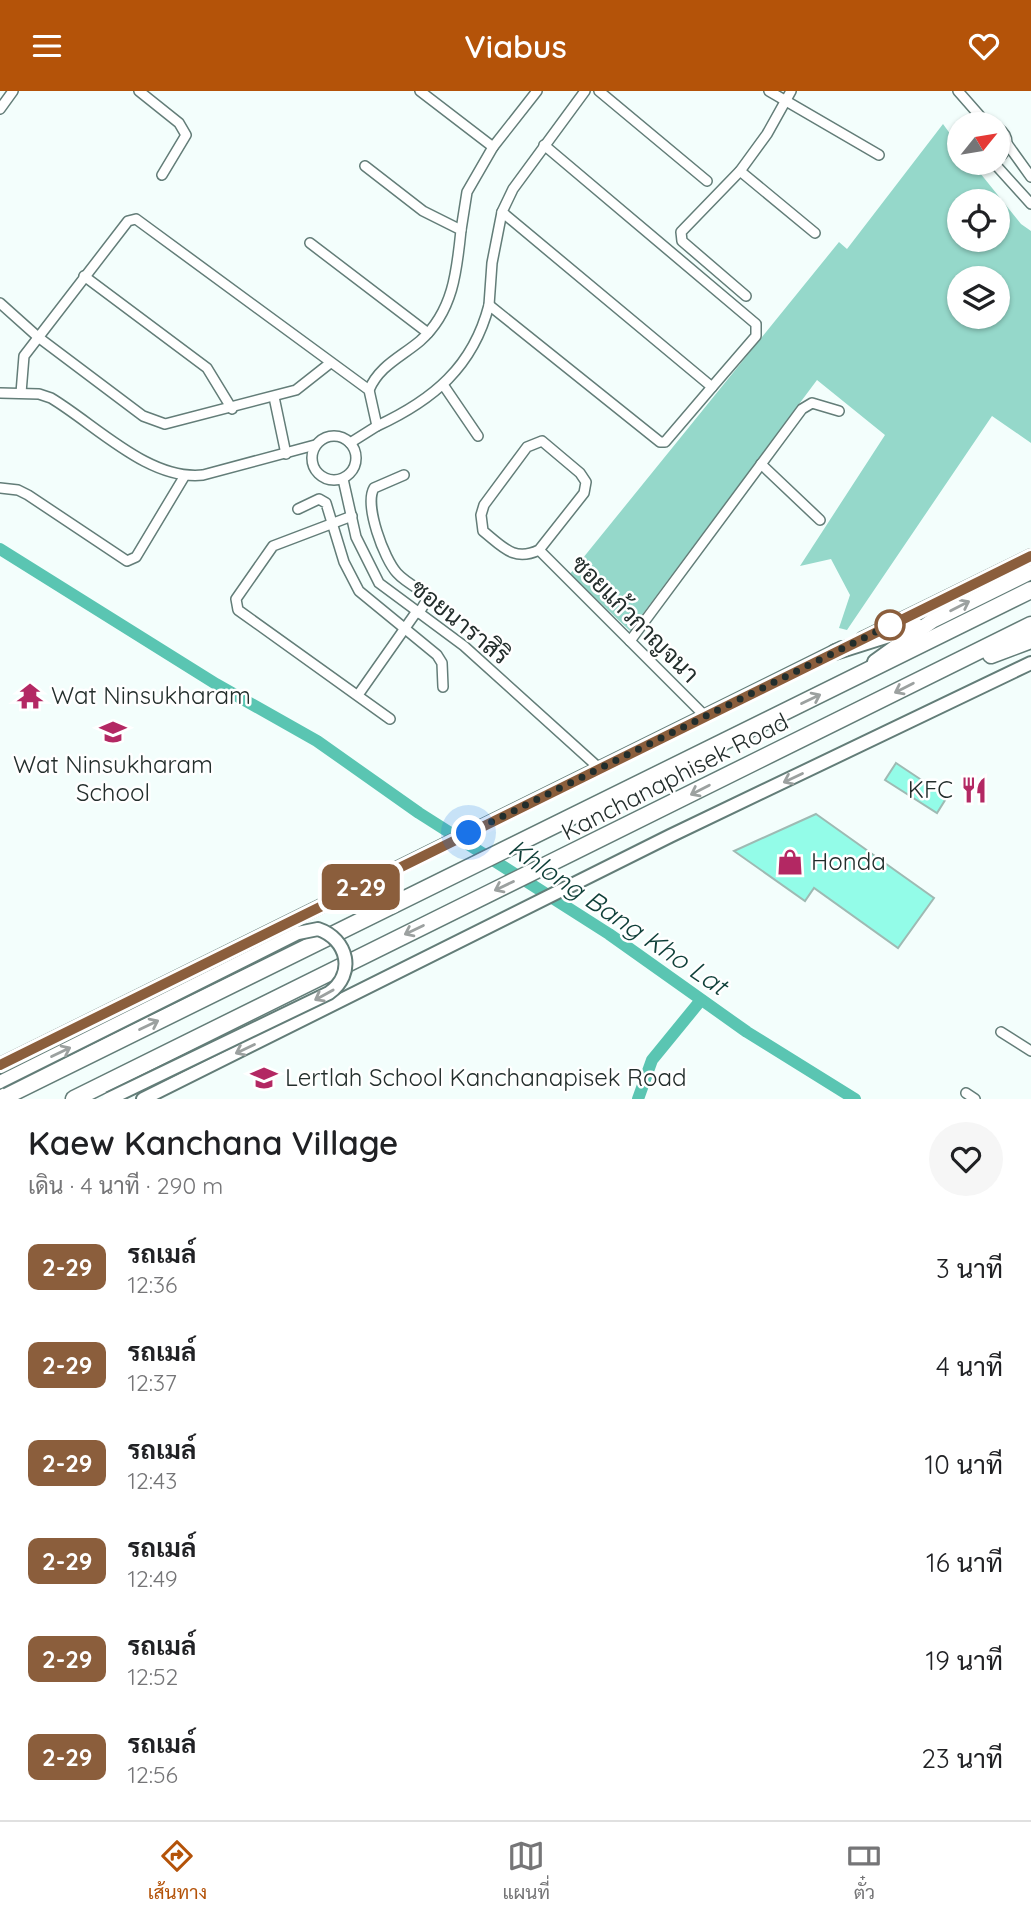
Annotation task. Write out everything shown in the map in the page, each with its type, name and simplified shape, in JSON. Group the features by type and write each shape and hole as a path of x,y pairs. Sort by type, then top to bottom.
{"highway":[{"name":"Kanchanaphisek Road","path":"0,1099 1031,590"},
{"name":"Kanchanaphisek Road","path":"74,1099 1031,625"},
{"path":"940,670 1031,640"}],"main road":[{"path":"0,1065 1031,555"},
{"path":"848,681 932,621 1031,572"},
{"path":"835,652 932,621"},
{"path":"142,1099 1031,663"},
{"path":"0,1082 298,933 318,929 339,942 346,961 346,972 337,987 329,993 109,1099"}],"street":[{"path":"0,109 13,91"},
{"path":"139,91 179,123 186,135 162,175"},
{"path":"421,91 493,147"},
{"path":"377,426 369,390 380,371 428,333 454,289 467,191 493,147 537,91"},
{"path":"0,393 51,398 153,467 184,477 203,475 286,454 333,436 350,443 377,426 412,410 443,386 482,329 489,305 502,212 513,189 585,91"},
{"path":"599,91 707,181"},
{"path":"769,91 879,155"},
{"path":"746,296 682,241 680,236 682,230 740,171 791,91"},
{"path":"958,91 976,112"},
{"path":"489,305 660,442 664,442 756,336 756,324 544,145"},
{"path":"1010,148 1031,177"},
{"path":"365,166 423,211 461,230"},
{"path":"740,171 815,233"},
{"path":"1005,175 1031,204"},
{"path":"502,212 712,387"},
{"path":"20,393 22,363 38,337 128,221 136,219 329,364 369,390"},
{"path":"310,243 428,333"},
{"path":"84,276 206,367 232,409"},
{"path":"0,303 38,337 142,416 155,422 177,423 274,397 304,386 329,364"},
{"path":"443,386 478,436"},
{"path":"274,397 286,454"},
{"path":"629,641 807,405 818,404 839,411"},
{"name":"ซอยแก้วกาญจนา","path":"542,441 580,473 586,482 584,493 539,550 526,557 513,555 483,531 481,515 484,505 527,447 542,441"},
{"name":"ซอยนาราสิริ","path":"350,443 356,460 354,468 344,479 363,554 379,583 464,646 598,767"},
{"path":"315,445 311,458 316,472 328,480 344,479"},
{"path":"761,464 820,520"},
{"path":"358,695 429,596 397,574 389,563 382,548 371,505 374,488 404,475"},
{"path":"0,488 18,490 29,495 127,561 136,557 184,477"},
{"path":"298,509 323,500 344,562 359,591 438,655 442,663 443,687"},
{"path":"352,516 282,541 267,551 235,605 238,610 390,719"},
{"name":"ซอยแก้วกาญจนา","path":"539,550 705,716"},
{"path":"1001,1032 1031,1051"},
{"path":"966,1093 975,1099"}],"green space":[{"path":"943,124 947,130 947,175 982,175 993,189 947,189 947,252 1010,252 1010,210 1031,231 1031,443 992,416 847,630 839,628 850,595 831,559 800,566 885,435 817,380 630,631 570,574 839,242 847,249"}],"building":[{"path":"896,763 947,797 937,813 885,780"},
{"path":"816,814 934,898 898,948 814,888 805,901 734,851"}],"waterway":[{"name":"Khlong Bang Kho Lat","path":"0,549 216,684 317,741 419,813 609,934 747,1032 855,1099"},
{"path":"638,1099 652,1060 701,1000"}],"bus line":[{"name":"2-29","path":"0,1065 598,767 1031,556"}],"place":[{"name":"Wat Ninsukharam","path":"30,696"},
{"name":"Wat Ninsukharam School","path":"113,732"},
{"name":"KFC","path":"974,790"},
{"name":"Honda","path":"790,862"},
{"name":"Lertlah School Kanchanapisek Road","path":"264,1078"}],"route":[{"path":"469,833 890,625"}]}
